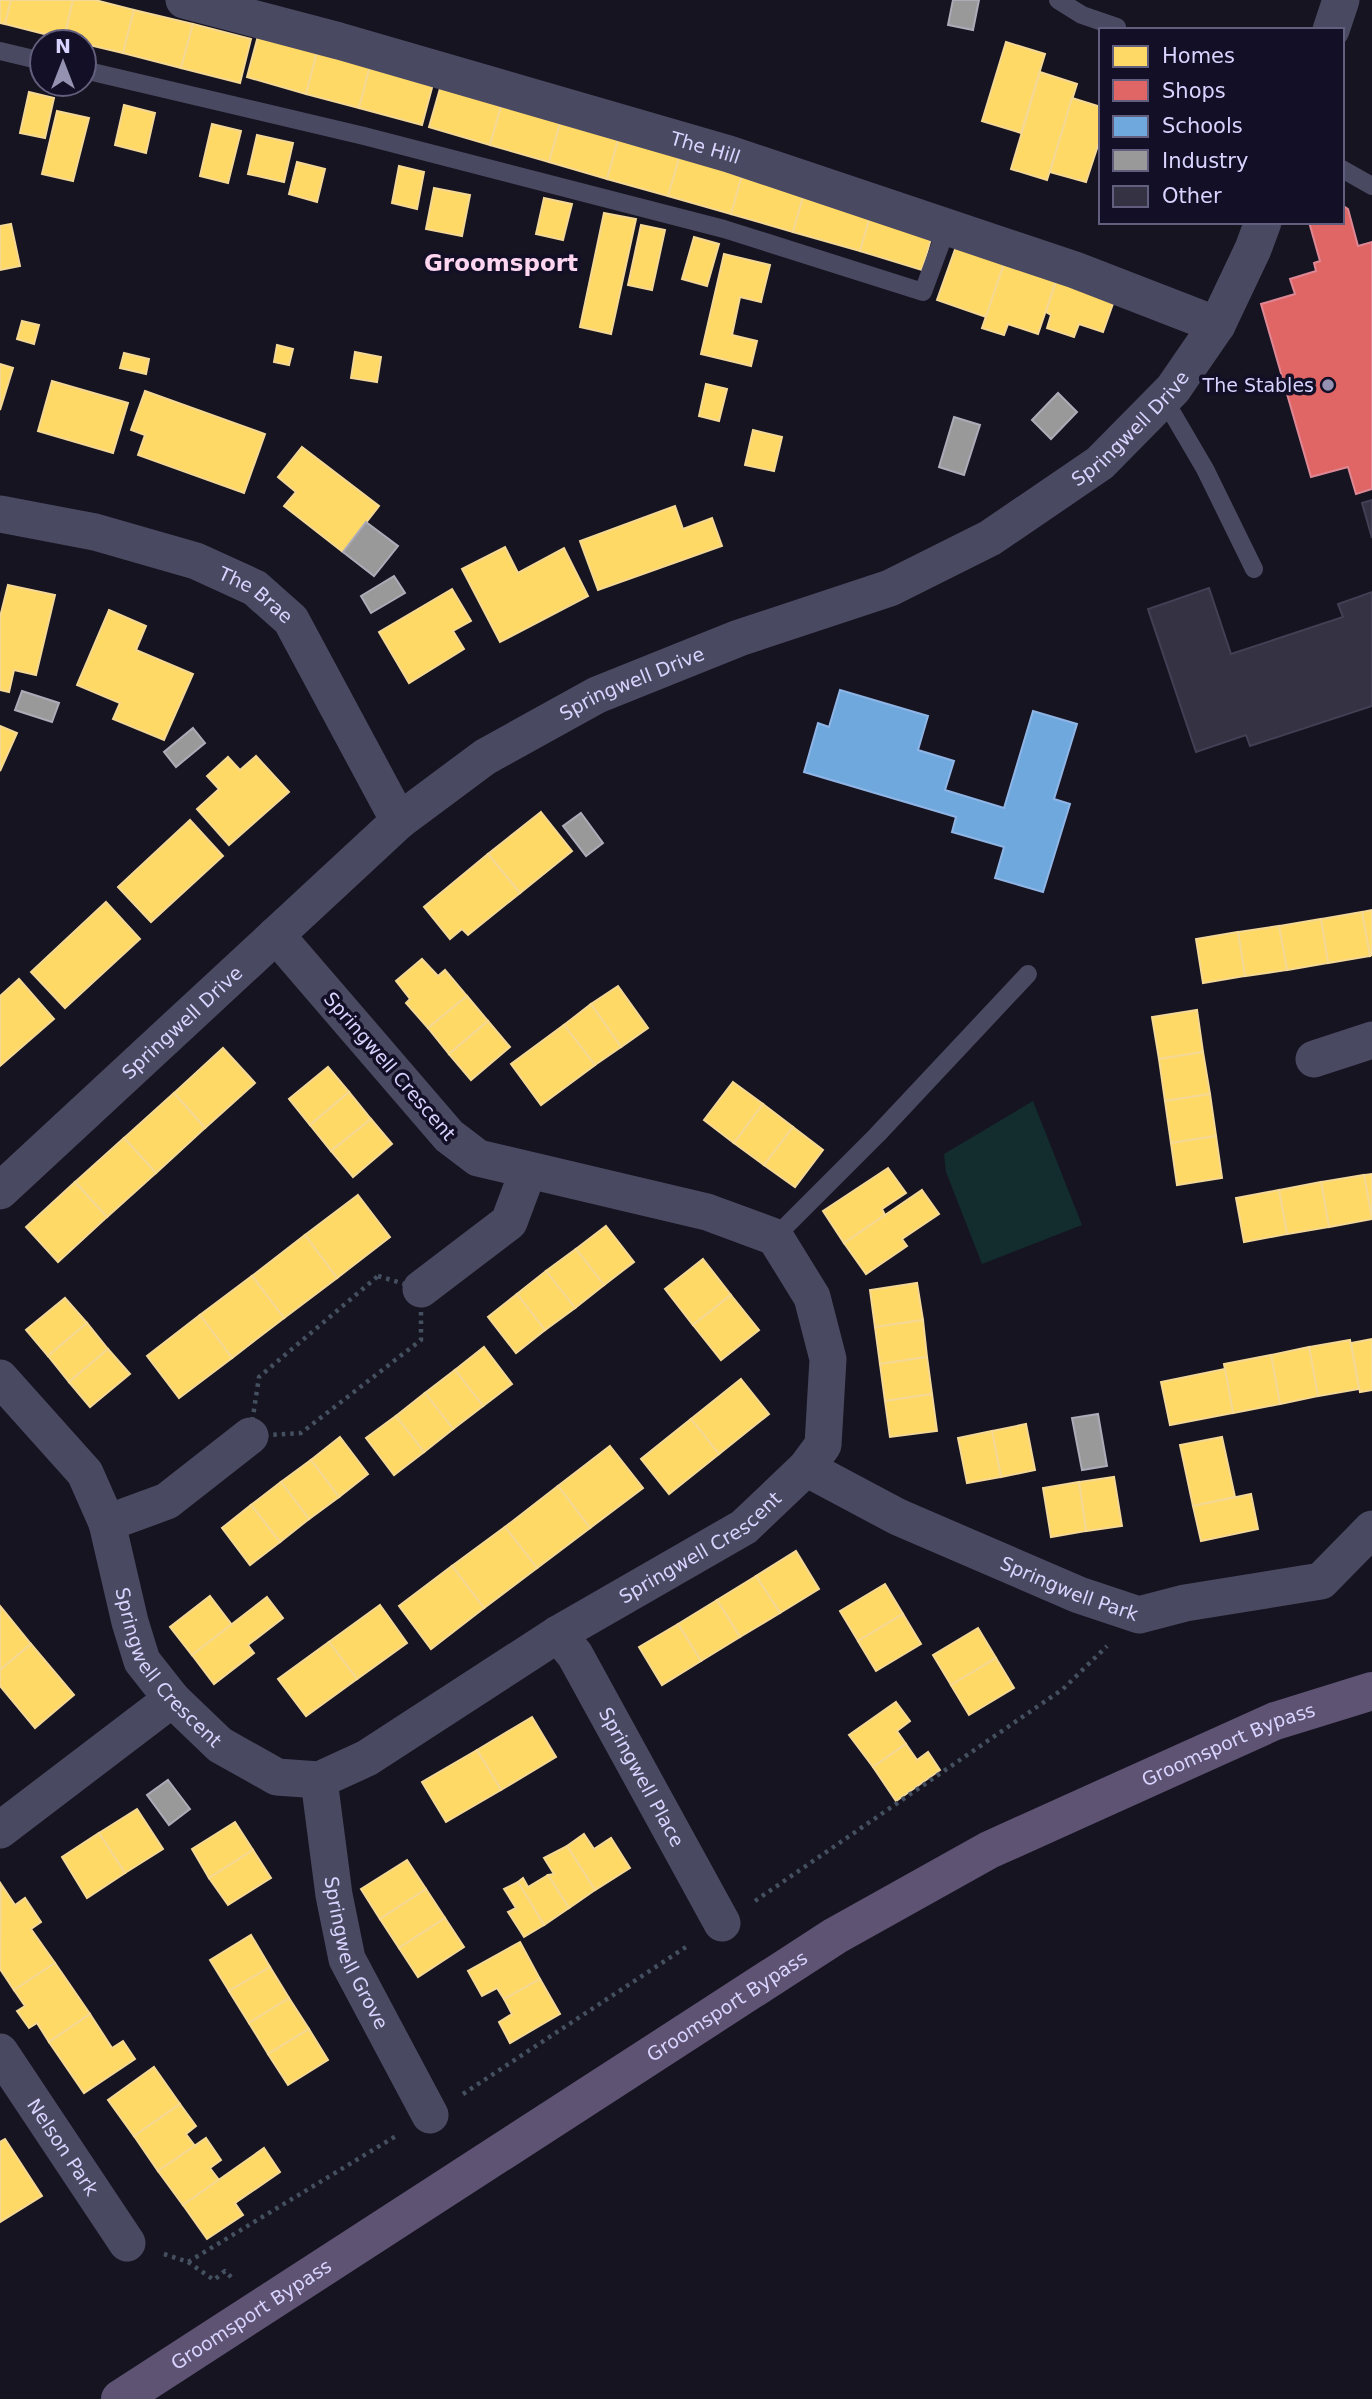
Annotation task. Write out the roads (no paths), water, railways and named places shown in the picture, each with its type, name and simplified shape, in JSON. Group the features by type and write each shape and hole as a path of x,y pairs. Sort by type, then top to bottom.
{"main road":[{"name":"Groomsport Bypass","path":"120,2399 847,1929 989,1850 1275,1721 1372,1691"}],"street":[{"name":"The Hill","path":"184,0 315,34 729,154 1074,270 1217,324"},
{"path":"1332,28 1341,0"},
{"name":"Springwell Drive","path":"0,1191 399,821 485,757 597,695 739,638 890,587 990,538 1100,463 1173,389 1217,324 1262,224"},
{"name":"The Brae","path":"0,514 95,532 196,561 255,588 291,620 399,821"},
{"name":"Springwell Crescent","path":"0,1378 85,1473 107,1523 142,1661 172,1699 220,1745 277,1777 319,1780 367,1758 558,1634 744,1527 806,1468 823,1446 828,1359 812,1297 775,1237 707,1212 478,1158 449,1136 276,935"},
{"path":"1314,1059 1372,1040"},
{"path":"421,1289 509,1222 528,1171"},
{"path":"107,1523 167,1501 250,1436"},
{"name":"Springwell Park","path":"806,1468 898,1517 1079,1595 1139,1615 1185,1603 1321,1581 1372,1529"},
{"name":"Springwell Place","path":"558,1634 575,1655 722,1923"},
{"path":"0,1830 172,1699"},
{"name":"Springwell Grove","path":"319,1780 334,1895 347,1959 430,2115"},
{"name":"Nelson Park","path":"0,2052 127,2243"}],"lane":[{"path":"1058,0 1082,15 1116,27"},
{"path":"0,51 28,58"},
{"path":"98,73 363,136 724,229 923,292 947,227"},
{"path":"1344,170 1372,186"},
{"path":"1164,399 1205,469 1254,569"},
{"path":"775,1237 877,1135 1028,974"}],"place":[{"name":"The Stables","path":"1328,385"}],"district":[{"name":"Groomsport","path":"501,263"}]}
